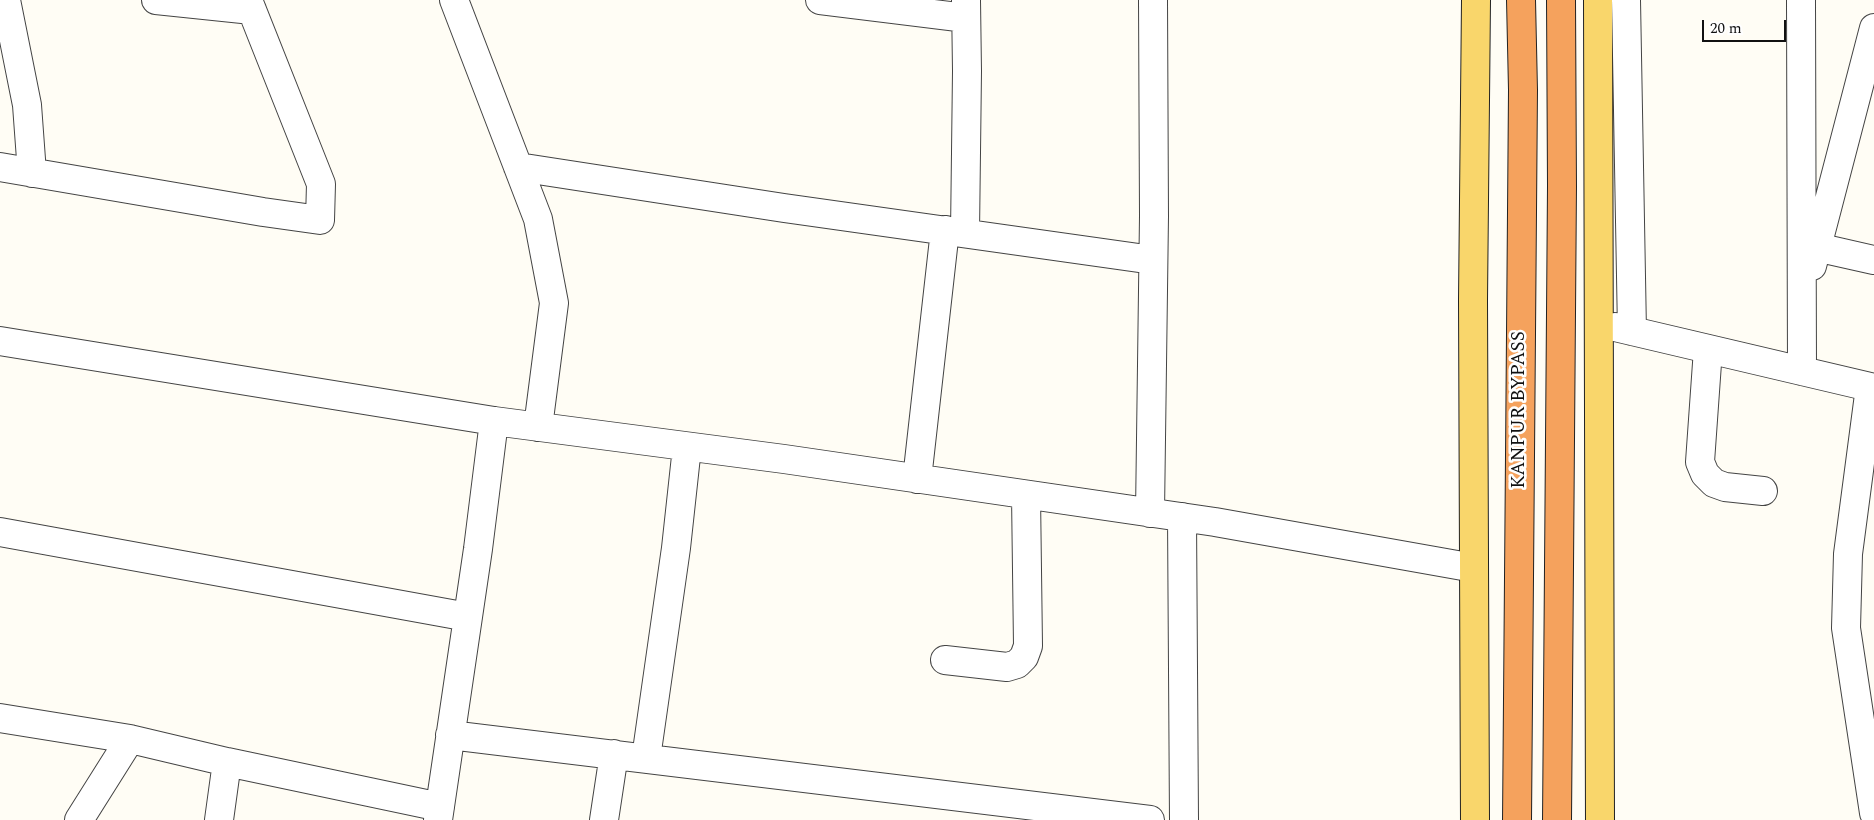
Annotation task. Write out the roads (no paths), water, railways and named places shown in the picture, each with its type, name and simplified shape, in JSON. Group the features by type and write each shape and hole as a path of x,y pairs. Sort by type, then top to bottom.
{"highway":[{"name":"KANPUR BYPASS","path":"1517,820 1523,90 1522,0"},
{"path":"1557,820 1562,186 1561,0"}],"main road":[{"path":"1475,820 1473,300 1476,0"},
{"path":"1598,0 1600,820"}],"street":[{"path":"6,0 27,106 32,173"},
{"path":"0,167 244,209 320,220 321,184 250,5 156,0"},
{"path":"454,0 538,219 554,303 538,427"},
{"path":"820,0 966,9 968,71 955,232 917,479"},
{"path":"1150,513 1153,260 1153,0"},
{"path":"1626,0 1632,332"},
{"path":"1801,0 1802,371"},
{"path":"1802,303 1874,32"},
{"path":"518,167 1153,260"},
{"path":"1816,247 1874,260"},
{"path":"1599,324 1872,387 1864,510 1848,554 1846,628 1874,813"},
{"path":"0,341 494,421 1182,517 1474,568"},
{"path":"1708,349 1700,462 1705,474 1714,483 1725,487 1763,491"},
{"path":"0,718 130,739 439,813 494,421"},
{"path":"646,758 676,548 687,447"},
{"path":"945,660 1007,667 1017,664 1024,657 1028,646 1026,495"},
{"path":"1182,517 1184,820"},
{"path":"0,532 468,617"},
{"path":"450,735 1150,820"},
{"path":"79,820 130,739"},
{"path":"604,820 614,754"},
{"path":"219,820 227,762"}]}
